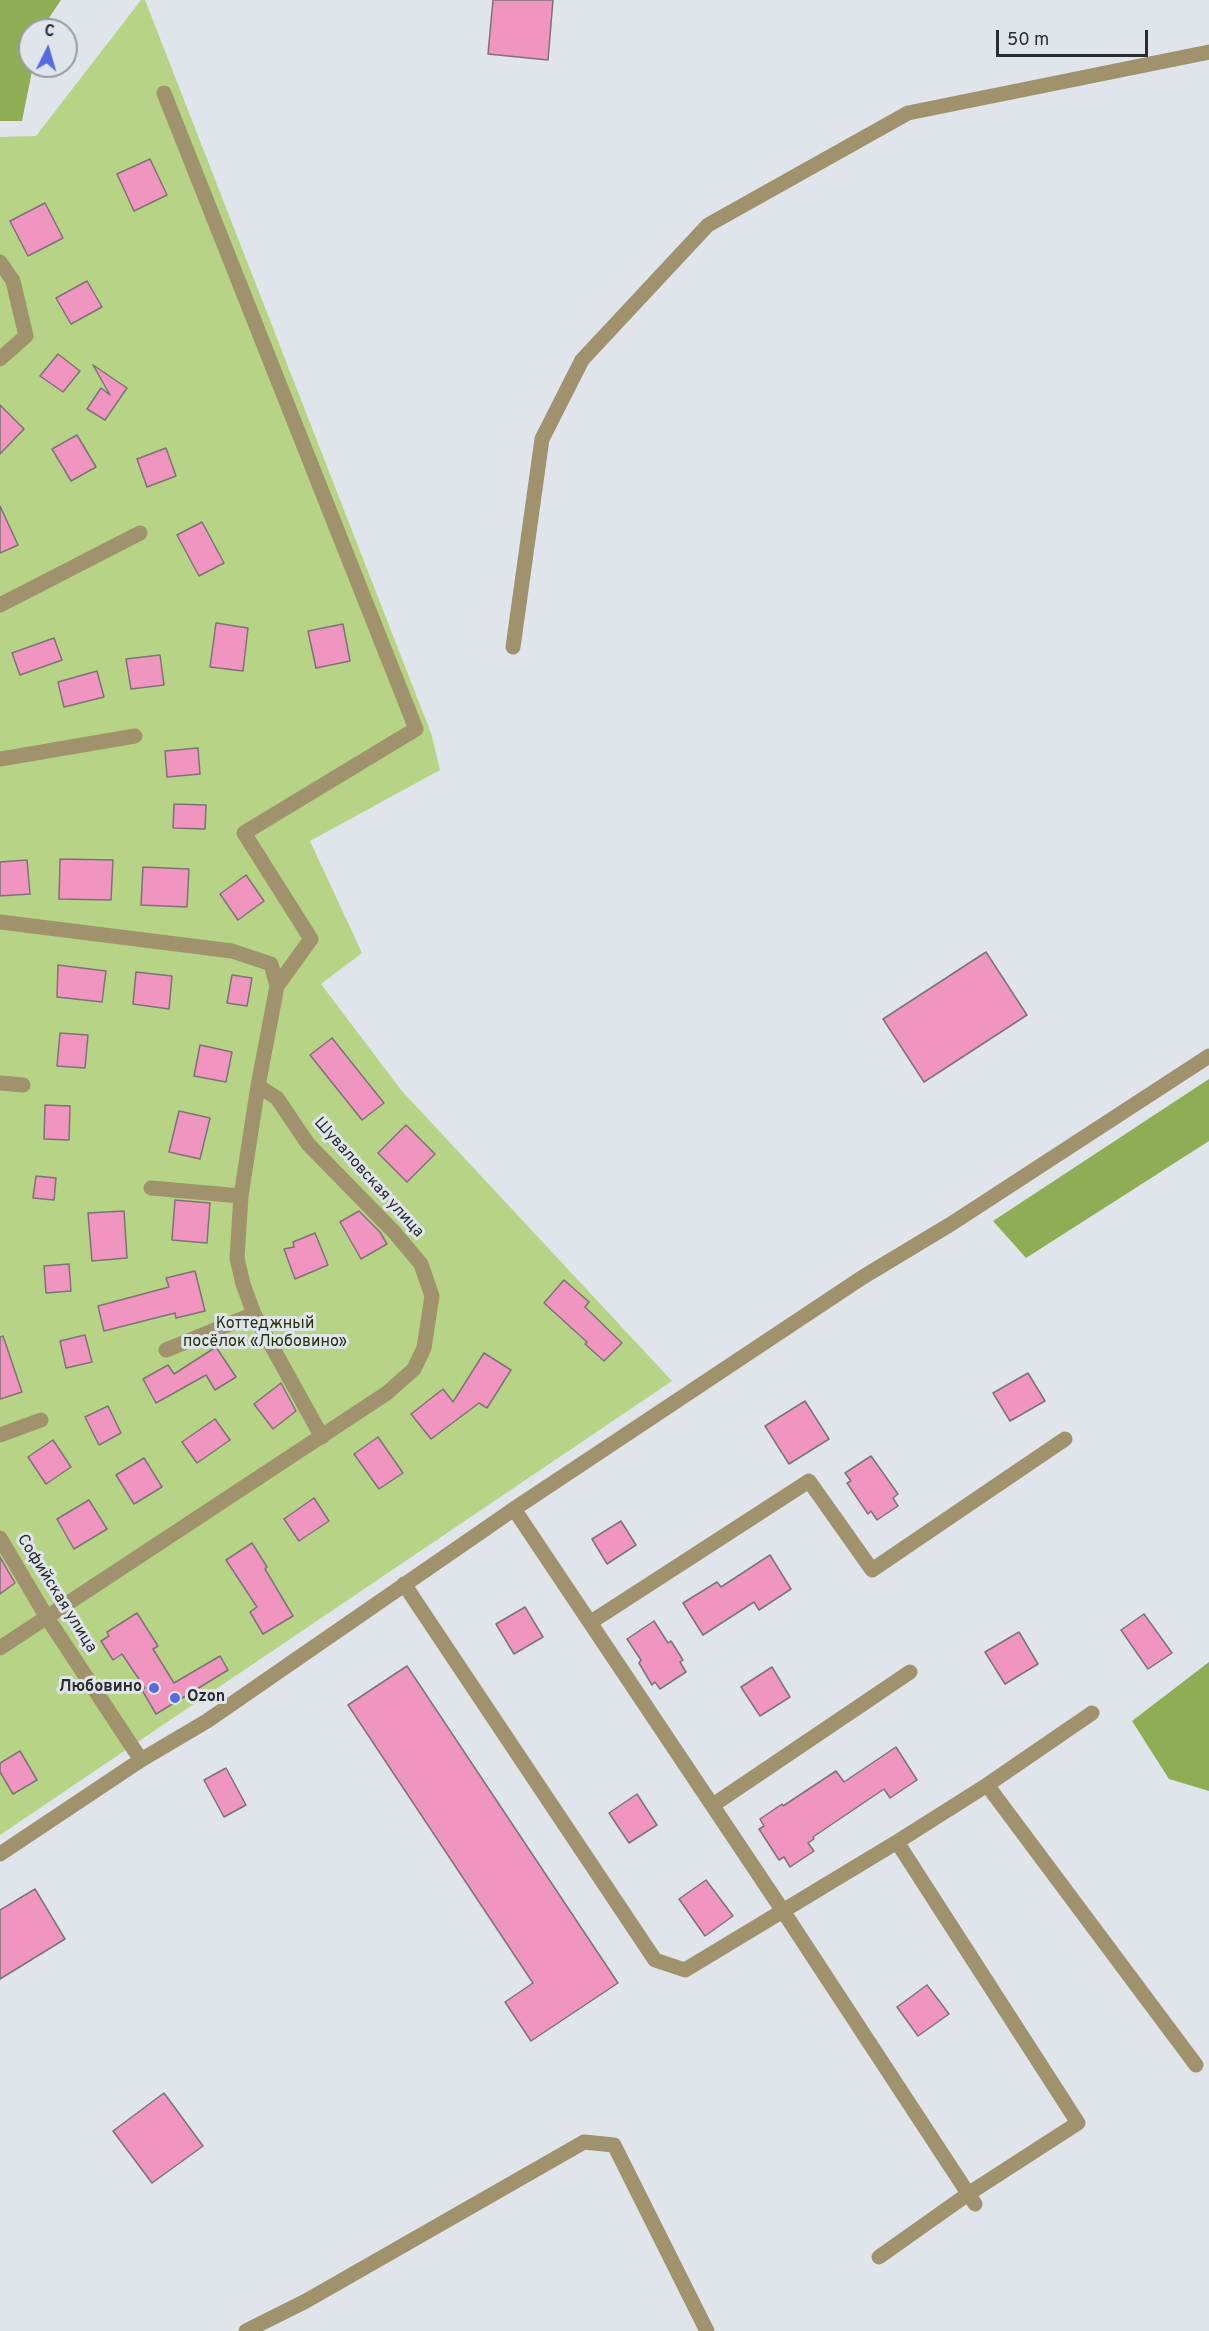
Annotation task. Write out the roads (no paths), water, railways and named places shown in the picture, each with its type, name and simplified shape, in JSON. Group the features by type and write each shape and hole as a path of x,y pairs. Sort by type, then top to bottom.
{"street":[{"path":"513,647 542,438 582,360 708,225 908,113 1209,52"},
{"path":"164,93 416,729 244,833 311,939 277,986 258,1086 241,1196 237,1258 243,1284 254,1314 322,1437"},
{"path":"0,262 13,281 26,336 0,360"},
{"path":"0,605 140,533"},
{"path":"0,759 135,736"},
{"path":"0,922 232,951 271,964 277,986"},
{"path":"0,1854 141,1760 207,1721 514,1509 863,1277 951,1224 1209,1056"},
{"path":"0,1083 23,1085"},
{"name":"Шуваловская улица","path":"0,1648 387,1393 414,1369 424,1348 432,1296 421,1264 394,1232 308,1144 276,1098 258,1086"},
{"path":"151,1188 241,1196"},
{"path":"166,1350 254,1314"},
{"path":"0,1435 41,1420"},
{"path":"591,1622 809,1481 872,1570 1065,1439"},
{"path":"514,1509 713,1805 972,2199"},
{"name":"Софийская улица","path":"0,1538 46,1616 141,1760"},
{"path":"404,1584 655,1960 685,1970 897,1842 987,1785 1092,1713"},
{"path":"713,1805 910,1672"},
{"path":"987,1785 1196,2065"},
{"path":"879,2257 972,2199 1078,2123 897,1842"},
{"path":"246,2331 306,2301 584,2142 614,2145 707,2331"}],"place":[{"name":"Любовино","path":"154,1688"},
{"name":"Ozon","path":"175,1698"}],"park label":[{"name":"Коттеджный посёлок «Любовино»","path":"265,1334"}]}
